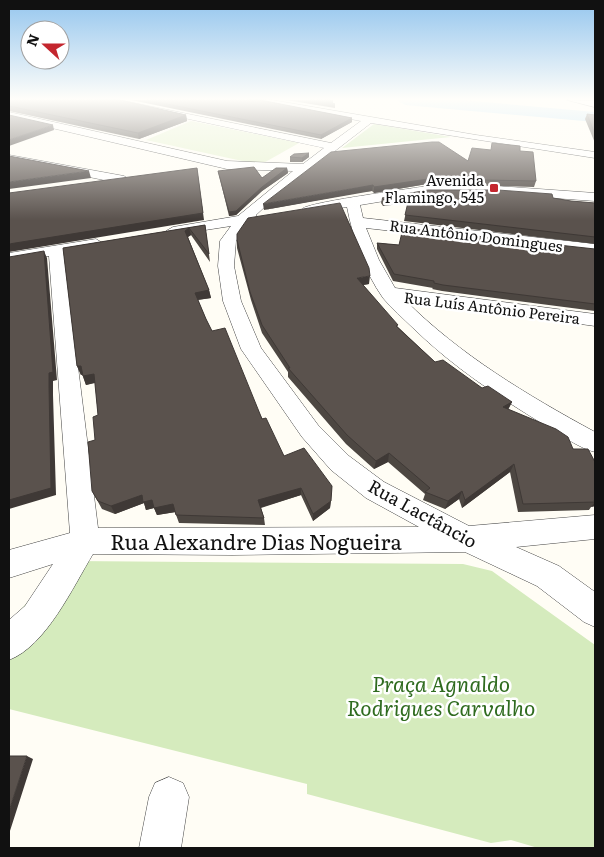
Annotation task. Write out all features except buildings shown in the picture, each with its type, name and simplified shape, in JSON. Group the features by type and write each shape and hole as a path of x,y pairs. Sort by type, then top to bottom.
{"street":[{"path":"132,140 228,165"},
{"path":"284,140 330,149 352,150"},
{"name":"Rua Lactâncio","path":"342,140 268,196 242,220 228,241 226,266 232,302 251,349 310,431 340,463 375,490 467,539 548,576 595,611"},
{"path":"431,143 458,140"},
{"path":"490,140 595,155"},
{"path":"534,140 550,142"},
{"path":"9,158 129,179 86,185"},
{"path":"192,170 228,165 304,168"},
{"path":"297,211 427,190 466,189 551,192 595,197"},
{"path":"352,201 356,222 368,254 390,293 451,352 518,399 595,443"},
{"path":"154,234 270,215"},
{"name":"Rua Antônio Domingues","path":"356,222 595,249"},
{"path":"9,258 105,242"},
{"path":"9,642 36,616 85,541 56,250"},
{"name":"Rua Luís Antônio Pereira","path":"390,293 595,320"},
{"name":"Rua Alexandre Dias Nogueira","path":"9,564 85,541 232,542 467,539 595,527"},
{"path":"160,848 169,797"}],"green space":[{"path":"146,140 284,140 299,143 260,165"},
{"path":"353,140 421,140 342,148"},
{"name":"Praça Agnaldo Rodrigues Carvalho","path":"73,561 463,564 492,571 595,645 595,848 538,848 511,840 491,843 307,794 307,784 9,709 9,622 38,591"}],"place":[{"name":"Avenida Flamingo, 545","path":"494,188"}]}
